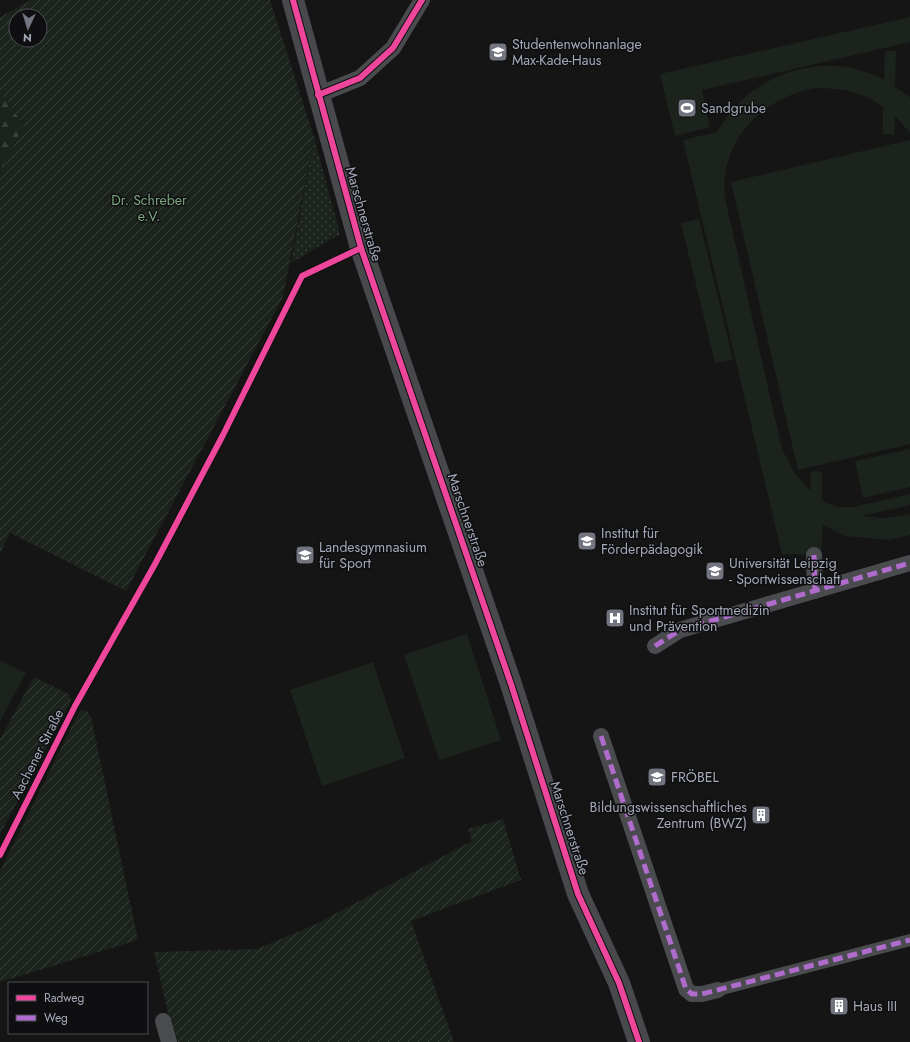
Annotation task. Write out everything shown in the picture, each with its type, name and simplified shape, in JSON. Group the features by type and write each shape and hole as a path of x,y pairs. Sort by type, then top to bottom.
{"main road":[{"name":"Marschnerstraße","path":"293,0 361,248 504,662 578,894 619,983 639,1042"}],"street":[{"path":"318,95 360,78 393,48 422,0"},
{"path":"814,555 814,591"},
{"path":"655,646 680,630 910,563"},
{"path":"601,736 686,989 692,994 702,994 910,940"},
{"path":"163,1021 169,1042"}],"green space":[{"name":"Dr. Schreber e.V.","path":"31,0 270,0 314,137 283,297 126,591 10,533 0,553 0,172 24,125 0,92 0,17 8,13 8,48 48,48 48,8 16,8"},
{"path":"910,17 910,42 702,90 710,127 675,136 660,74"},
{"path":"885,51 896,51 895,87 910,97 910,133 895,116 894,135 883,134 883,107 865,96 841,90 817,88 799,92 782,99 768,107 756,117 737,140 727,167 725,198 782,449 794,472 810,491 811,471 822,472 822,500 837,506 854,507 910,494 910,505 862,516 884,518 910,514 910,535 889,540 845,536 823,525 821,555 782,554 683,140 717,132 733,109 748,95 765,83 784,74 804,68 824,66 845,67 865,71 884,80"},
{"path":"0,92 24,125 0,172"},
{"path":"314,137 340,234 291,263"},
{"path":"910,140 910,444 798,470 731,182"},
{"path":"699,219 733,360 715,363 681,223"},
{"path":"910,449 910,487 863,498 855,461"},
{"path":"467,634 501,740 439,760 404,655"},
{"path":"0,660 26,673 0,721"},
{"path":"373,662 405,758 322,786 290,690"},
{"path":"34,677 69,694 71,701 0,834 0,739"},
{"path":"81,710 87,711 91,717 138,940 0,982 0,871"},
{"path":"503,819 521,880 411,921 454,1042 178,1042 168,1013 154,952 257,949 314,925 472,841 468,829"}],"marked path":[{"path":"814,555 815,591"},
{"path":"655,646 680,630 910,563"},
{"path":"601,736 686,989 692,994 702,994 910,940"}],"cycle path":[{"path":"293,0 361,248 511,684 578,894 619,983 639,1042"},
{"path":"318,95 360,78 393,48 422,0"},
{"name":"Aachener Straße","path":"0,855 75,706 155,564 223,435 302,276 361,248"}],"place":[{"name":"Studentenwohnanlage Max-Kade-Haus","path":"498,52"},
{"name":"Sandgrube","path":"687,108"},
{"name":"Institut für Förderpädagogik","path":"587,541"},
{"name":"Landesgymnasium für Sport","path":"305,555"},
{"name":"Universität Leipzig - Sportwissenschaft","path":"715,571"},
{"name":"Institut für Sportmedizin und Prävention","path":"615,618"},
{"name":"FRÖBEL","path":"657,777"},
{"name":"Bildungswissenschaftliches Zentrum (BWZ)","path":"761,815"},
{"name":"Haus III","path":"839,1006"}]}
